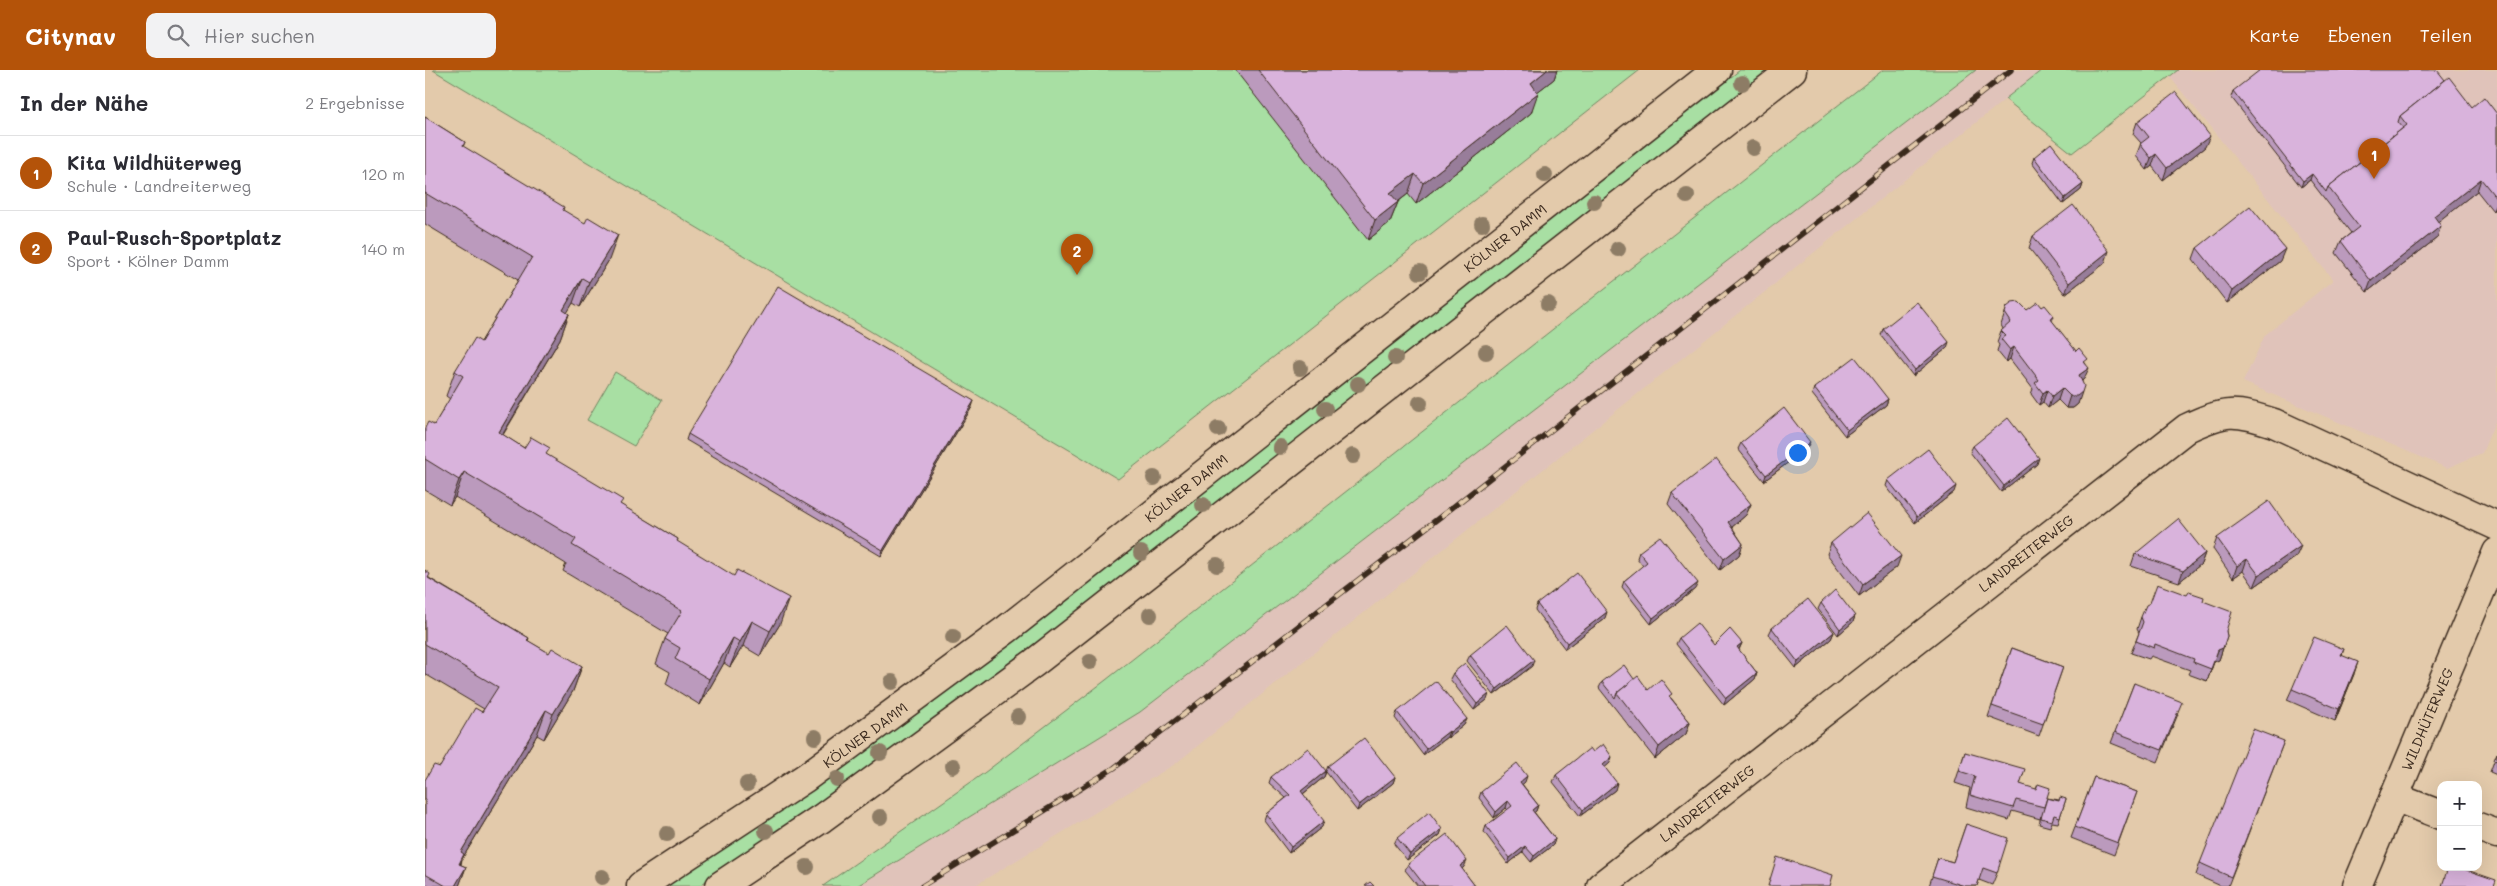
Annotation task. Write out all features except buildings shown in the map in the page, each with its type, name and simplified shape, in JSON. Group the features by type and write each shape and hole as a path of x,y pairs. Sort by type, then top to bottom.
{"street":[{"name":"KÖLNER DAMM","path":"641,886 805,778 905,707 1007,629 1717,70"},
{"path":"720,886 822,818 1035,663 1791,70"},
{"name":"LANDREITERWEG","path":"1601,886 2187,428 2217,414 2245,414 2274,424 2497,526"},
{"name":"WILDHÜTERWEG","path":"2357,886 2497,552"},
{"path":"2394,797 2437,813"},
{"path":"2482,828 2497,834"}],"shaded area":[{"path":"1976,70 2042,70 1175,764 974,886 858,886 1140,712"},
{"path":"2178,70 2497,70 2497,417 2482,453 2447,468 2243,382 2265,335 2333,280 2170,77"}],"green space":[{"path":"433,70 1640,70 1118,479"},
{"path":"1740,70 1775,70 984,687 699,886 662,886 1118,558"},
{"path":"1883,70 1976,70 1140,712 857,886 823,886 984,773 1106,680"},
{"path":"2042,70 2178,70 2072,153 2005,99"},
{"path":"615,372 662,400 634,446 587,420"}],"railway":[{"path":"922,886 1114,768 1453,507 2011,70"}],"place":[{"name":"Kita Wildhüterweg","path":"2374,179"},
{"name":"Paul-Rusch-Sportplatz","path":"1077,275"}]}
